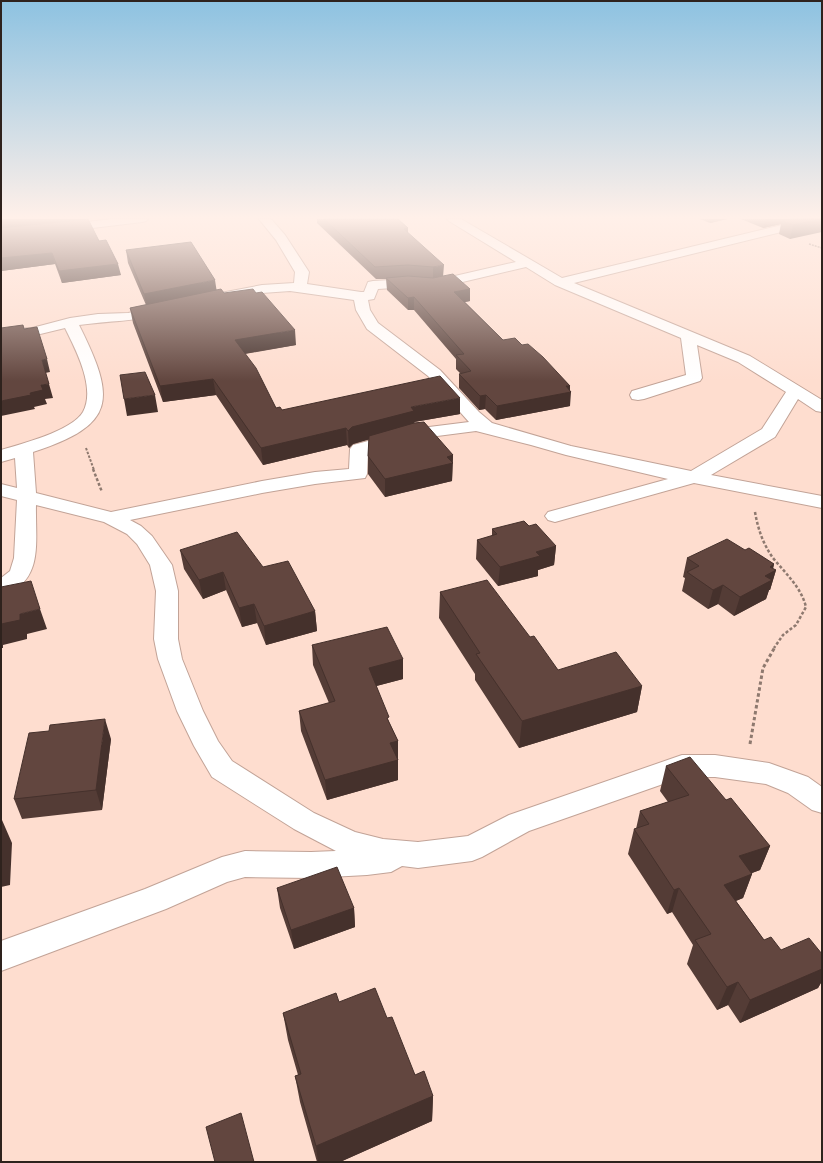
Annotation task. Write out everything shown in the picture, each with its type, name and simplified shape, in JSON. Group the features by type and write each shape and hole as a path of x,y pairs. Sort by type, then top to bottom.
{"street":[{"path":"300,288 302,273"},
{"path":"216,298 265,289 300,288 369,296 373,285 408,283 433,285 483,273"},
{"path":"545,273 560,282 744,359 822,407"},
{"path":"560,282 598,273"},
{"path":"360,296 363,310 372,326 434,373 473,416 486,427"},
{"path":"1,334 32,332 70,322 98,318 128,317 174,308"},
{"path":"1,456 71,431 85,421 93,411 94,387 90,365 70,322"},
{"path":"638,395 694,378 688,335"},
{"path":"555,516 693,478 769,433 795,390"},
{"path":"111,518 262,487 315,478 358,474 359,449 420,433 470,426 486,427 566,450 693,478 822,502"},
{"path":"1,588 14,580 20,573 25,558 27,497 23,449"},
{"path":"1,490 111,518 134,530 145,540 161,564 167,591 166,639 170,659 197,725 207,746 222,769 304,820 349,843 383,852 418,855"},
{"path":"1,956 155,899 222,870 245,864 311,865 367,862 472,848 519,823 682,766 715,766 769,774 792,782 822,802"}],"path":[{"path":"93,411 84,444 96,472 111,518"},
{"path":"748,770 751,734 763,668 774,646 783,635 796,625 806,607 802,593 768,550 759,532 751,490"}],"building":[{"path":"136,273 211,273 215,280 144,294"},
{"path":"453,274 470,289 454,292 503,340 515,338 522,345 528,344 543,357 570,386 566,386 571,392 497,406 486,395 480,396 459,374 471,371 456,355 464,354 414,297 408,298 386,278 408,276 433,278"},
{"path":"221,289 224,293 253,289 256,293 262,292 295,330 235,340 256,368 276,408 280,407 282,410 440,376 460,398 411,407 414,411 352,427 348,431 346,428 261,448 213,379 160,386 130,308"},
{"path":"23,325 24,329 37,327 47,359 42,360 49,384 41,385 43,390 30,393 31,395 1,401 1,328"},
{"path":"145,372 155,395 124,399 120,375"},
{"path":"424,422 453,455 447,457 453,463 385,479 368,456 369,436 414,423"},
{"path":"524,521 529,526 536,524 556,546 536,552 540,556 500,567 477,540 497,534 492,529"},
{"path":"237,532 263,567 288,561 315,611 264,626 254,604 239,608 223,572 199,580 180,550"},
{"path":"727,539 745,550 749,548 774,564 770,567 776,570 765,576 772,580 740,597 723,585 713,590 687,572 699,566 687,558"},
{"path":"487,580 530,637 534,636 558,670 616,652 642,686 522,721 476,654 480,653 440,592"},
{"path":"31,581 40,609 20,614 20,620 1,624 1,587"},
{"path":"387,627 403,659 369,668 389,717 387,718 398,741 390,743 398,760 325,780 299,711 335,701 312,645"},
{"path":"105,719 96,790 14,799 29,733 49,731 50,725"},
{"path":"690,757 726,800 731,798 770,846 739,856 752,874 724,885 764,940 771,937 781,950 809,938 822,954 822,969 750,1000 738,982 727,987 695,940 711,934 679,888 674,890 634,829 649,824 640,811 689,795 666,766"},
{"path":"337,867 354,908 291,930 277,888"},
{"path":"375,988 387,1018 392,1017 415,1075 424,1071 433,1096 316,1146 295,1076 301,1074 283,1013 336,993 339,1002"},
{"path":"241,1113 254,1162 215,1162 206,1127"}]}
